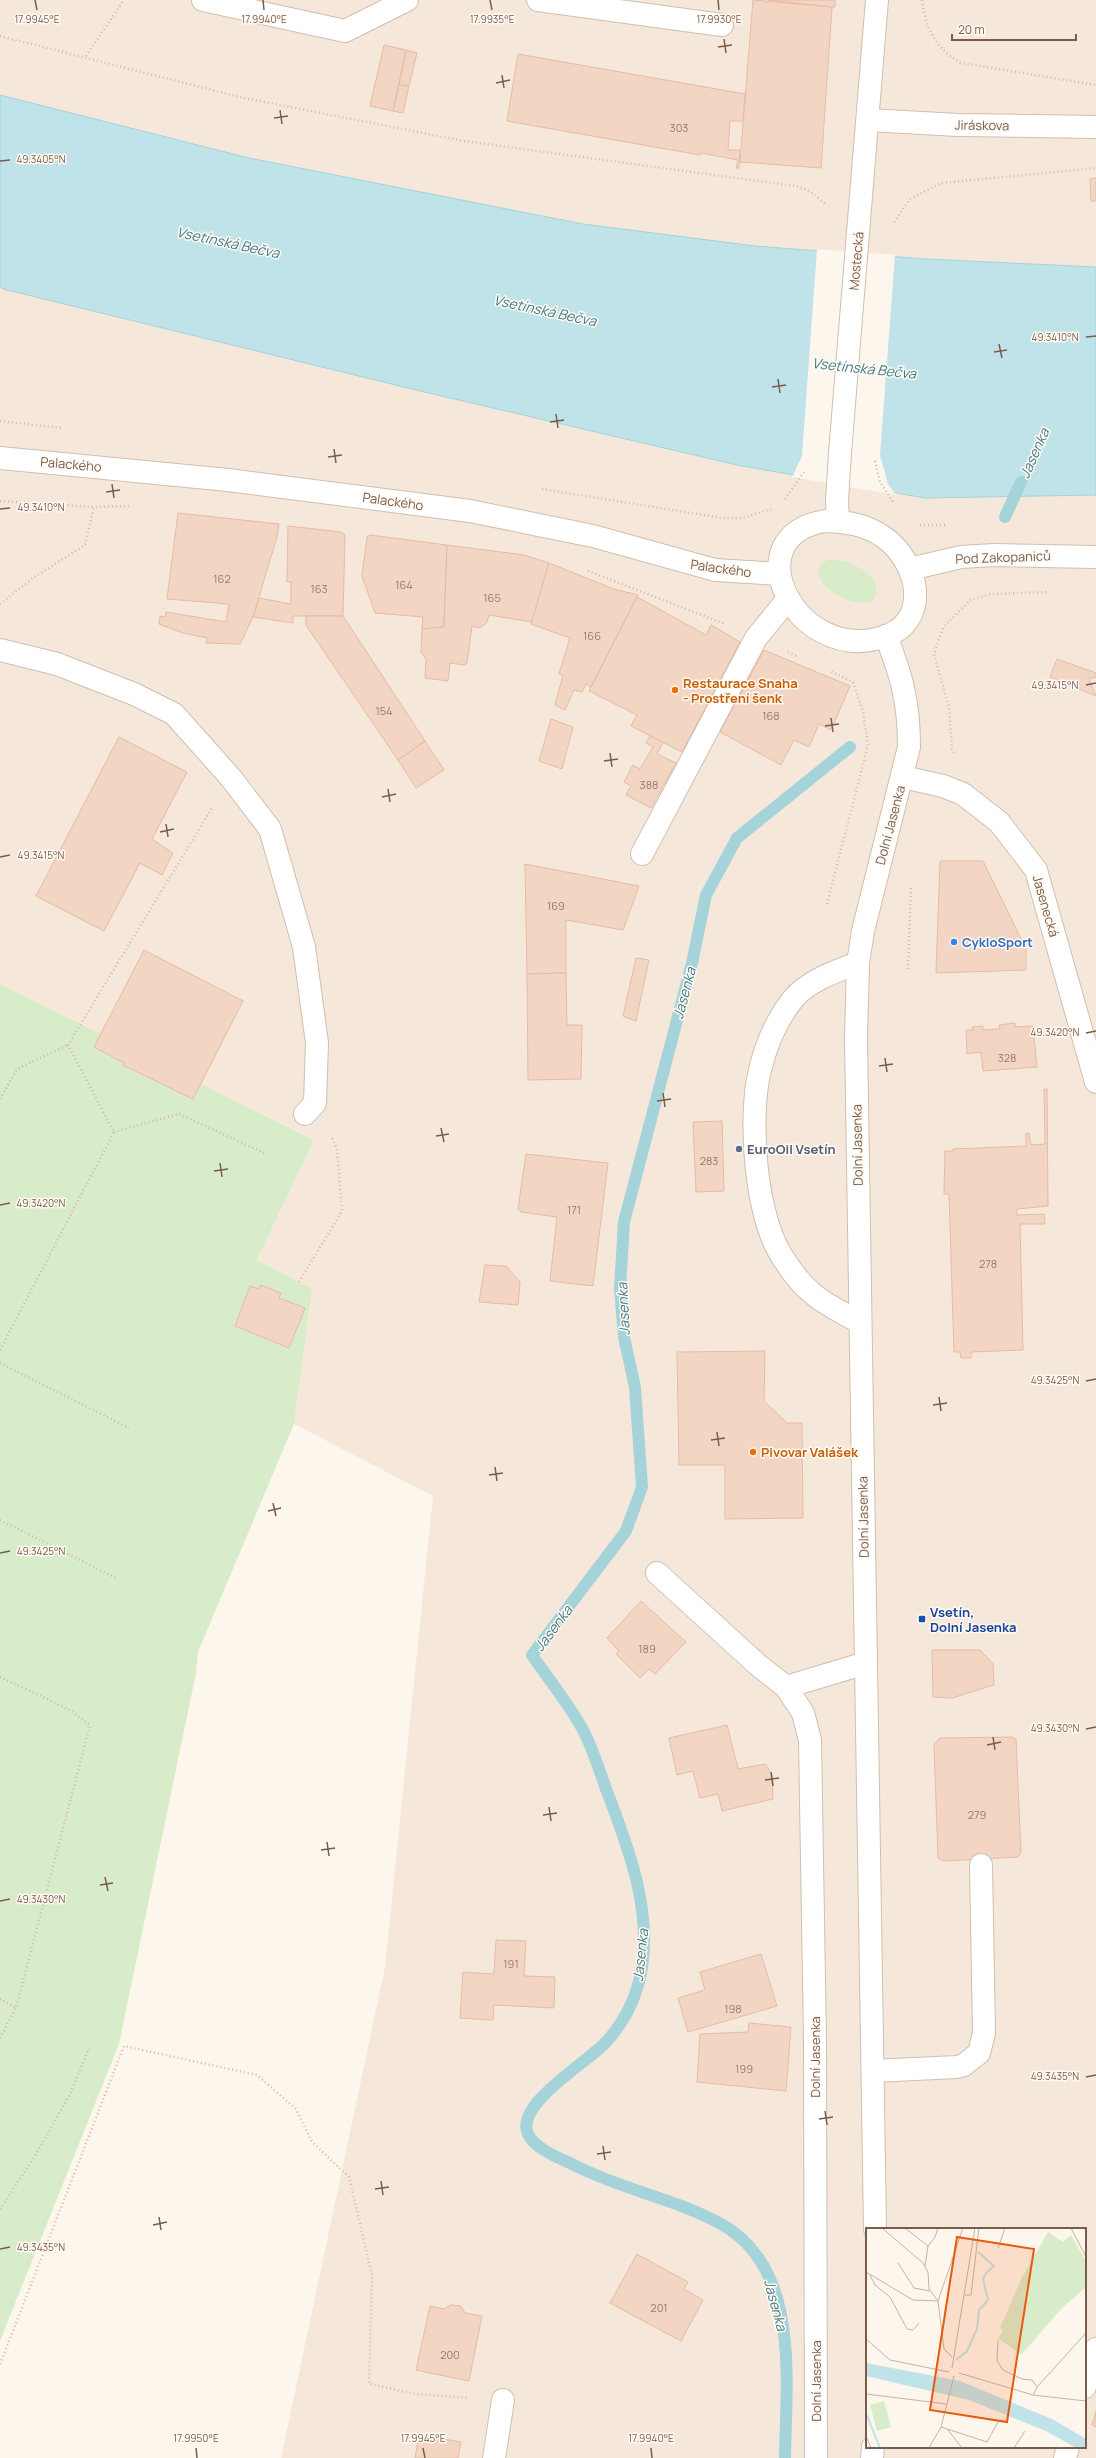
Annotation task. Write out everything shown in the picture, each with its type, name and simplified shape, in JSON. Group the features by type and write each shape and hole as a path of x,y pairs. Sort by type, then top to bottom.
{"street":[{"path":"203,0 345,31 407,0"},
{"path":"538,0 722,25"},
{"name":"Mostecká","path":"838,511 877,0"},
{"name":"Jiráskova","path":"868,120 958,125 1096,127"},
{"name":"Palackého","path":"0,458 228,480 470,511 593,536 715,570 780,574"},
{"path":"838,511 883,537 900,552 910,569 915,588 913,609 906,622 886,636 860,642 838,638 809,623 797,612 788,599 780,574 782,553 794,535 838,511"},
{"name":"Pod Zakopaniců","path":"910,569 961,557 1001,555 1096,557"},
{"path":"642,854 756,638 788,599"},
{"name":"Dolní Jasenka","path":"875,2228 859,1322 856,1038 858,963 868,907 903,777 909,747 907,702 902,680 886,636"},
{"path":"0,650 58,664 134,694 174,714 231,778 270,829 304,947 317,1043 315,1103 305,1114"},
{"name":"Jasenecká","path":"903,777 943,786 963,794 999,822 1036,870 1096,1082"},
{"path":"858,963 834,971 812,984 793,999 778,1022 768,1042 759,1071 755,1099 755,1147 758,1182 768,1229 784,1260 812,1294 859,1322"},
{"name":"Dolní Jasenka","path":"656,1573 758,1665 786,1687 803,1712 810,1740 815,2040 816,2458"},
{"path":"786,1687 866,1664"},
{"path":"873,2071 957,2067 969,2062 979,2053 984,2033 981,1865"},
{"path":"1086,2384 1096,2349"},
{"path":"494,2458 503,2400"},
{"path":"872,2458 873,2448"},
{"path":"1065,2458 1068,2448"}],"path":[{"path":"86,56 124,0"},
{"path":"922,0 924,16 933,39 943,50 961,63 1096,86"},
{"path":"0,36 86,56 244,98 464,141 795,186 808,190 827,205"},
{"path":"890,228 900,211 918,192 941,183 1096,168"},
{"path":"896,210 900,211"},
{"path":"782,501 786,498"},
{"path":"0,501 94,507 138,506"},
{"path":"0,604 33,578 85,545 94,507"},
{"path":"703,515 743,518 757,515 774,507"},
{"path":"580,568 683,607 805,660"},
{"path":"958,760 952,750 949,707 934,654 943,628 970,600 991,594 1052,592"},
{"path":"825,669 853,682 863,712 868,745 827,904"},
{"path":"0,1099 17,1069 68,1045 231,778"},
{"path":"908,969 911,878"},
{"path":"68,1045 114,1132"},
{"path":"0,1350 114,1132 179,1114 264,1154"},
{"path":"299,1282 342,1211 337,1149"},
{"path":"0,1363 129,1428"},
{"path":"0,1520 116,1578"},
{"path":"0,1678 68,1709 90,1725 16,2008 0,2038"},
{"path":"0,2000 16,2008"},
{"path":"0,2364 124,2046 257,2075 296,2109 312,2142 349,2178 372,2275 369,2384 416,2394 503,2400"},
{"path":"0,2209 35,2156 70,2094 89,2048"}],"shaded area":[{"path":"0,0 1096,0 1096,2458 281,2458 385,1967 433,1496 294,1424 312,1289 257,1260 314,1140 0,984"}],"green space":[{"path":"828,560 843,561 868,573 876,587 876,595 873,600 868,603 854,602 839,596 828,589 821,581 819,567 820,564"},
{"path":"0,984 314,1140 257,1260 312,1289 294,1424 198,1652 196,1673 119,2044 0,2341"}],"water":[{"name":"Vsetínská Bečva","path":"0,95 249,158 583,224 755,246 926,259 1096,267 1096,495 925,498 737,465 416,390 3,289 0,287"}],"pier":[{"path":"817,249 895,255 880,455 888,484 896,495 792,477 802,456"}],"building":[{"path":"753,0 832,7 821,168 740,162"},
{"path":"768,0 835,0 835,7 832,7"},
{"path":"384,45 406,50 393,111 370,106"},
{"path":"406,50 417,53 409,86 399,85"},
{"path":"518,54 745,94 743,121 730,121 728,150 740,150 739,168 736,168 738,160 701,153 700,155 507,121"},
{"path":"399,85 409,86 403,113 393,111"},
{"path":"1096,178 1096,201 1091,201 1090,179"},
{"path":"178,513 279,524 277,537 253,617 240,644 206,643 207,638 183,633 159,624 160,616 165,617 166,612 226,622 229,604 167,599"},
{"path":"288,526 341,532 345,535 343,616 293,616 293,623 253,617 259,598 291,604 291,582 287,582"},
{"path":"370,535 447,545 444,627 422,629 423,617 375,613 362,576 367,537"},
{"path":"447,545 524,555 549,563 532,622 489,615 487,622 480,628 472,626 467,663 464,665 450,663 448,681 425,678 426,659 421,652 422,629 444,627"},
{"path":"549,563 614,589 638,595 591,687 586,684 582,692 574,690 565,710 555,705 563,675 559,674 570,638 531,624"},
{"path":"637,597 706,635 711,625 740,642 682,752 631,726 637,715 589,691"},
{"path":"306,616 343,616 425,741 398,760 306,625"},
{"path":"764,650 850,686 831,730 819,724 809,747 794,740 781,765 720,732"},
{"path":"1057,659 1096,673 1096,677 1089,679 1096,696 1050,677"},
{"path":"551,719 573,727 562,769 539,761"},
{"path":"650,736 663,742 657,754 676,763 651,808 626,795 631,786 624,782 633,765 640,769 653,747 646,743"},
{"path":"119,737 187,772 152,839 173,853 162,875 140,863 104,931 36,896"},
{"path":"425,741 444,770 416,788 398,760"},
{"path":"940,861 983,861 1026,949 1026,970 936,973"},
{"path":"525,864 639,886 623,930 566,920 566,973 527,974"},
{"path":"144,950 243,1001 193,1099 123,1065 124,1063 94,1047"},
{"path":"636,958 649,960 636,1021 623,1016"},
{"path":"566,973 567,1025 582,1025 581,1079 528,1080 527,974"},
{"path":"1015,1023 1015,1027 1033,1026 1037,1067 983,1071 981,1052 967,1054 966,1030 973,1030 972,1027 983,1026 983,1030 1000,1029 999,1025"},
{"path":"1044,1089 1047,1089 1048,1206 1017,1209 1017,1215 1044,1214 1045,1224 1020,1224 1023,1350 971,1352 971,1358 961,1358 960,1352 954,1352 949,1194 944,1194 945,1151 953,1151 953,1149 1026,1146 1026,1133 1029,1133 1031,1145 1045,1144"},
{"path":"722,1121 724,1191 696,1192 693,1122"},
{"path":"526,1154 608,1163 593,1286 550,1281 557,1217 521,1212 518,1209"},
{"path":"485,1265 506,1266 520,1282 518,1305 479,1302"},
{"path":"261,1285 281,1293 279,1298 305,1308 289,1348 235,1326 250,1286 259,1289"},
{"path":"765,1351 764,1401 787,1423 802,1423 803,1518 725,1519 725,1465 679,1465 677,1352"},
{"path":"641,1601 686,1642 655,1674 649,1669 640,1678 616,1654 619,1651 607,1638"},
{"path":"932,1650 980,1650 993,1664 994,1685 952,1698 933,1697"},
{"path":"727,1725 738,1769 765,1764 772,1774 773,1799 722,1811 718,1794 700,1798 693,1771 677,1775 669,1738"},
{"path":"1012,1737 1016,1739 1021,1852 1018,1857 943,1861 938,1858 934,1745 940,1738"},
{"path":"496,1940 526,1941 524,1976 555,1977 554,2008 494,2005 493,2020 460,2018 463,1972 494,1974"},
{"path":"761,1954 777,2006 688,2032 678,1998 705,1990 700,1972"},
{"path":"749,2023 791,2027 786,2091 697,2082 700,2034 748,2032"},
{"path":"637,2254 688,2282 684,2289 703,2300 681,2341 610,2303"},
{"path":"451,2305 461,2306 465,2313 482,2316 469,2381 416,2370 430,2306 444,2309"},
{"path":"1096,2411 1096,2427 1092,2425"},
{"path":"419,2435 461,2442 458,2458 415,2458"}],"waterway":[{"name":"Jasenka","path":"1005,517 1021,482"},
{"name":"Jasenka","path":"785,2458 787,2395 783,2329 777,2297 765,2268 747,2244 721,2224 704,2215 613,2182 557,2157 537,2145 528,2134 527,2122 532,2110 542,2097 598,2050 619,2026 636,1992 641,1973 644,1950 644,1926 636,1879 630,1856 594,1756 586,1736 575,1716 532,1655 626,1531 642,1487 635,1387 624,1337 620,1288 624,1222 692,963 706,895 737,838 850,747"}],"place":[{"name":"Restaurace Snaha - Prostření šenk","path":"675,690"},
{"name":"CykloSport","path":"954,942"},
{"name":"EuroOil Vsetín","path":"739,1149"},
{"name":"Pivovar Valášek","path":"753,1452"},
{"name":"Vsetín, Dolní Jasenka","path":"922,1619"}]}
